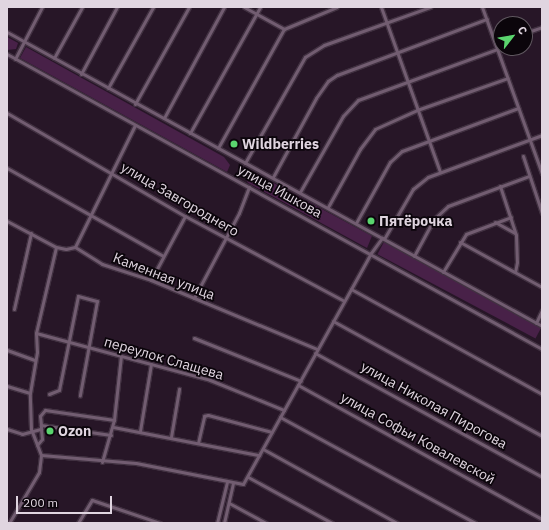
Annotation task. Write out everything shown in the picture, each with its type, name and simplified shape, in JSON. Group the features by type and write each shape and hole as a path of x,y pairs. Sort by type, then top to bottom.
{"street":[{"path":"15,58 42,7"},
{"path":"54,58 82,7"},
{"path":"81,74 118,7"},
{"path":"108,88 153,7"},
{"path":"135,104 189,7"},
{"path":"164,118 224,7"},
{"path":"244,7 284,29"},
{"path":"190,133 260,7"},
{"path":"218,148 284,29 337,7"},
{"path":"381,7 440,172"},
{"path":"245,163 305,57 324,45 430,7"},
{"path":"482,7 493,36"},
{"path":"273,178 316,98 328,81 345,70 487,19"},
{"name":"улица Ишкова","path":"7,32 24,40 135,104 164,118 328,207 442,272 542,326"},
{"path":"300,192 349,108 366,96 493,49"},
{"name":"улица Ишкова","path":"7,54 542,349"},
{"path":"500,56 542,172"},
{"path":"328,207 369,135 382,124 508,78"},
{"path":"356,223 396,156 428,140 518,108"},
{"name":"улица Завгороднего","path":"7,113 112,171 184,216 344,302"},
{"path":"7,221 56,247 66,249 75,247 135,125"},
{"path":"41,455 102,462 136,463 243,484 371,254 383,239 413,189 428,177 542,135"},
{"path":"523,156 542,213"},
{"path":"7,168 162,256"},
{"path":"414,256 440,211 456,202 529,176"},
{"path":"500,186 515,232 518,254 515,272"},
{"path":"194,298 226,239 249,187"},
{"path":"151,280 162,256 184,216"},
{"path":"442,272 466,234 510,217"},
{"path":"495,222 515,232"},
{"path":"14,309 31,233"},
{"path":"460,242 542,288"},
{"path":"9,523 39,472 41,455 32,432 30,393 35,360 36,333 56,247"},
{"name":"Каменная улица","path":"75,247 102,264 151,280 316,351"},
{"path":"351,289 542,394"},
{"path":"49,394 59,390 78,296 97,301 87,349 80,395"},
{"path":"536,323 542,310"},
{"path":"333,322 542,436"},
{"name":"переулок Слащева","path":"36,333 87,349 121,356 210,380 284,410"},
{"name":"переулок Слащева","path":"194,338 301,381"},
{"path":"7,350 35,360"},
{"name":"улица Николая Пирогова","path":"316,351 542,477"},
{"path":"102,462 113,427 121,356"},
{"path":"140,431 151,364"},
{"name":"улица Софьи Ковалевской","path":"298,385 542,519"},
{"path":"7,386 30,393"},
{"path":"171,437 179,389"},
{"path":"37,445 42,439 41,412 45,410 114,420"},
{"path":"198,442 204,416 208,415 272,432"},
{"path":"280,417 475,523"},
{"path":"7,428 22,434 32,432 41,427 111,435"},
{"path":"113,427 198,442 259,455"},
{"path":"262,449 397,523"},
{"path":"247,478 332,523"},
{"path":"217,523 227,482"},
{"path":"224,523 233,483"},
{"path":"78,523 92,500 160,523"},
{"path":"229,503 266,523"}],"shaded area":[{"path":"7,37 18,43 16,49 7,50"},
{"path":"26,47 224,157 230,165 227,172 20,58"},
{"path":"251,171 372,236 367,248 248,183 246,179"},
{"path":"384,242 542,326 535,338 377,254"}],"place":[{"name":"Wildberries","path":"234,144"},
{"name":"Пятёрочка","path":"371,221"},
{"name":"Ozon","path":"50,431"}]}
